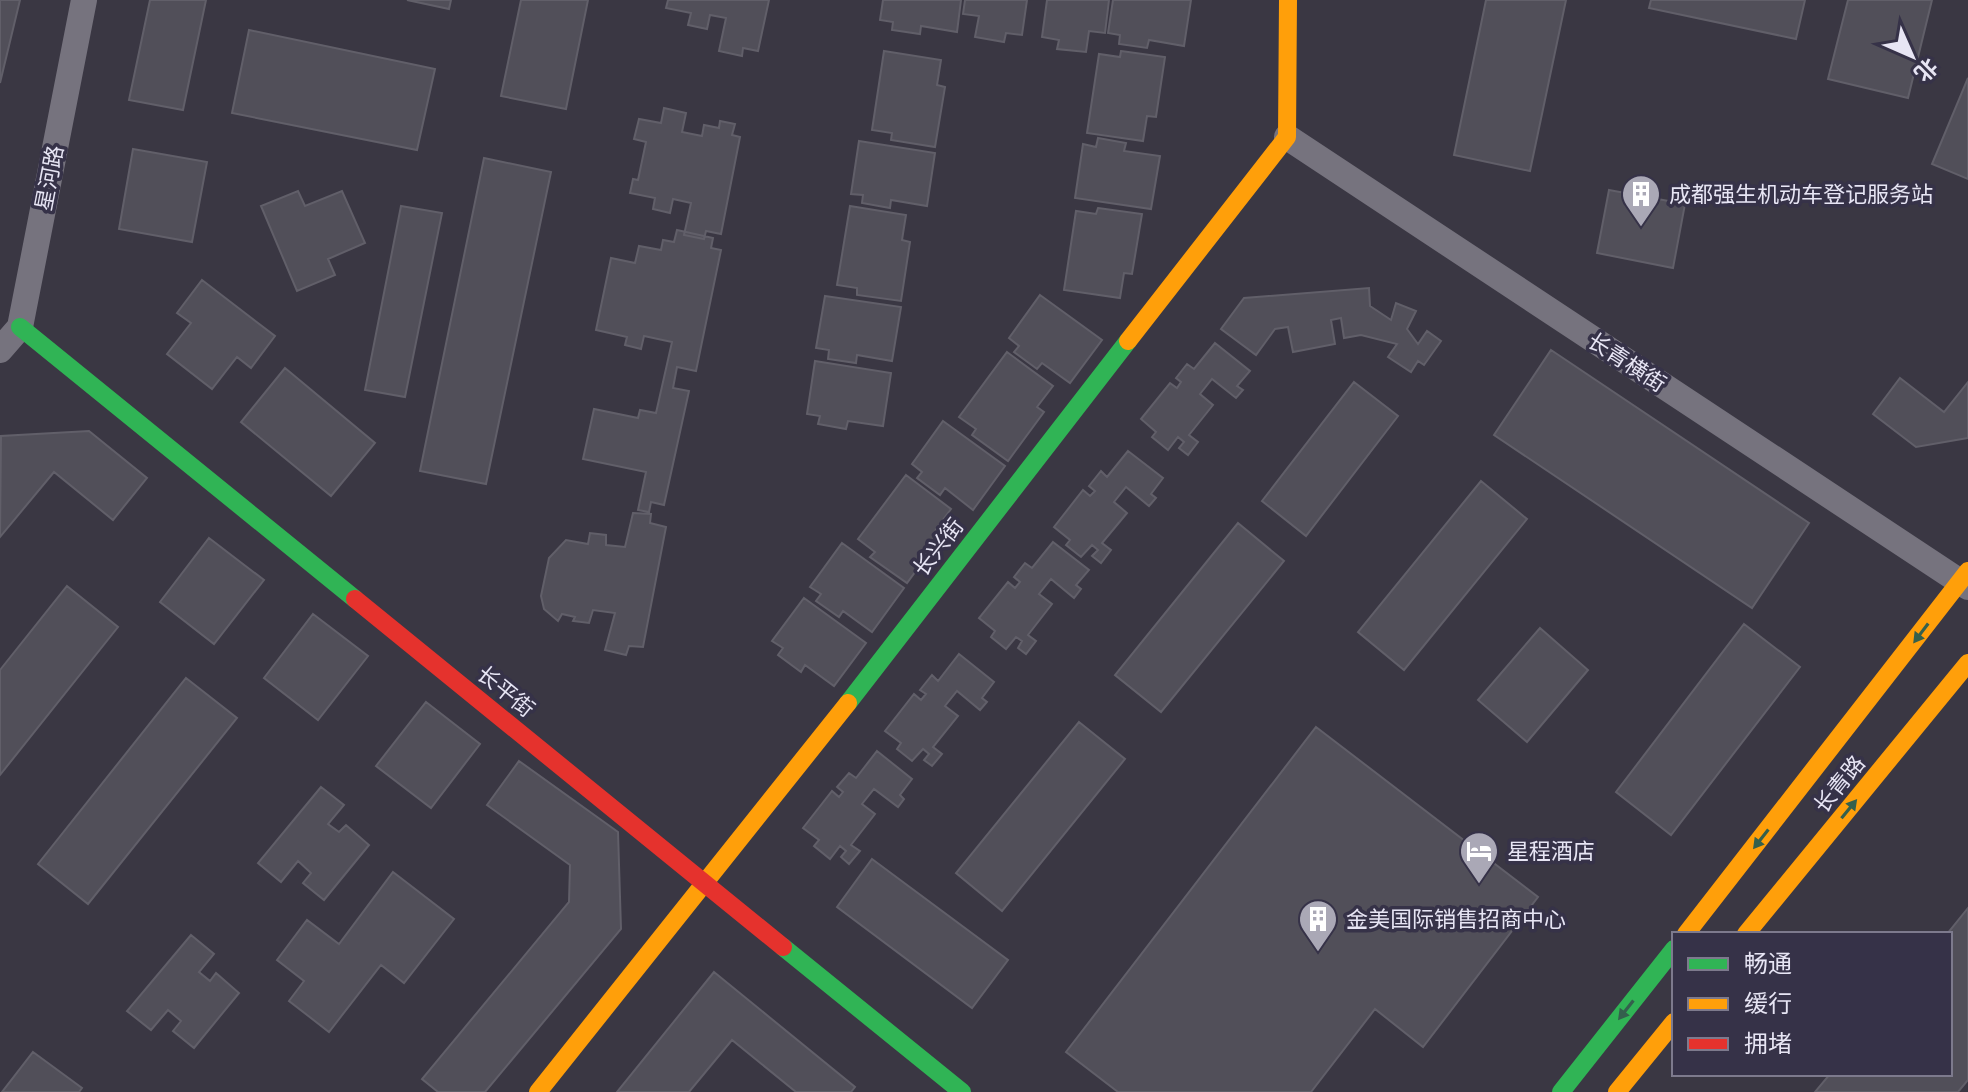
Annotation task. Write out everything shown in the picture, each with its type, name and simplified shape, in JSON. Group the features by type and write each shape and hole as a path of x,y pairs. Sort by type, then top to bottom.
{"street":[{"name":"星河路","path":"0,350 20,327 84,0"},
{"path":"1287,137 1288,0"},
{"name":"长青横街","path":"1287,137 1965,580"},
{"name":"长兴街","path":"538,1092 707,884 1287,137"},
{"name":"长平街","path":"20,327 962,1092"},
{"path":"1688,932 1965,580"},
{"name":"长青路","path":"1748,932 1968,663"},
{"path":"1561,1092 1672,952"},
{"path":"1617,1092 1672,1024"}],"building":[{"path":"0,0 20,0 0,83"},
{"path":"150,0 206,0 183,110 129,100"},
{"path":"407,0 451,0 449,9"},
{"path":"521,0 588,0 566,109 501,96"},
{"path":"668,0 769,0 758,51 743,48 742,56 719,51 726,18 710,15 707,29 688,25 691,13 666,8"},
{"path":"883,0 961,0 957,32 921,26 920,34 892,30 893,22 880,20"},
{"path":"965,0 1027,0 1022,35 1006,33 1004,42 975,37 979,16 963,14"},
{"path":"1047,0 1109,0 1105,33 1089,31 1086,52 1057,49 1059,40 1042,37"},
{"path":"1113,0 1191,0 1184,46 1149,40 1147,48 1119,44 1120,35 1108,33"},
{"path":"1486,0 1566,0 1530,171 1454,155"},
{"path":"1651,0 1805,0 1796,39 1649,8"},
{"path":"1848,0 1932,0 1908,98 1828,79"},
{"path":"249,30 435,69 417,150 232,113"},
{"path":"884,51 941,60 937,85 945,87 935,147 891,140 892,133 872,130"},
{"path":"1121,51 1165,57 1156,117 1147,116 1143,141 1087,133 1099,54 1120,57"},
{"path":"1968,78 1968,179 1932,164"},
{"path":"664,108 686,113 682,132 702,136 704,125 719,128 720,121 735,124 732,135 740,137 721,234 706,231 704,239 684,235 691,203 673,199 670,213 653,209 655,198 630,193 633,179 638,180 646,142 634,139 639,119 661,123"},
{"path":"1098,138 1126,143 1124,151 1160,156 1151,209 1075,198 1083,144 1096,147"},
{"path":"859,141 935,153 927,206 891,200 890,208 862,203 863,195 851,194"},
{"path":"133,149 207,162 192,242 119,229"},
{"path":"484,158 551,172 486,484 420,471"},
{"name":"成都强生机动车登记服务站","path":"1609,190 1685,204 1673,268 1597,253"},
{"path":"298,191 305,206 342,191 365,243 328,259 335,275 297,291 261,206"},
{"path":"401,206 442,213 405,397 365,390"},
{"path":"850,206 906,215 902,240 910,242 901,301 857,295 857,288 837,285"},
{"path":"1098,208 1142,214 1132,274 1124,273 1120,298 1064,290 1076,211 1096,214"},
{"path":"677,230 713,238 711,248 721,250 696,371 677,367 673,388 689,391 664,505 651,502 649,512 638,510 646,472 583,459 594,409 638,418 640,410 656,413 672,342 644,336 641,349 625,345 627,337 596,330 611,258 635,263 639,246 661,250 663,240 674,242"},
{"path":"202,280 275,336 251,368 237,357 212,389 167,354 191,323 177,313"},
{"path":"1369,288 1370,306 1391,320 1396,303 1416,311 1407,329 1418,344 1427,331 1441,341 1424,365 1418,361 1411,372 1388,357 1397,344 1361,335 1344,338 1341,318 1331,320 1335,344 1293,352 1288,327 1275,329 1256,355 1221,329 1244,298"},
{"path":"1040,295 1102,340 1070,383 1042,363 1037,369 1014,352 1019,346 1009,338"},
{"path":"825,296 901,307 892,361 857,355 856,363 828,359 829,350 816,348"},
{"path":"1215,343 1250,371 1237,386 1243,390 1236,398 1212,379 1200,394 1213,405 1189,435 1198,442 1188,455 1179,448 1184,442 1178,437 1168,450 1152,437 1156,432 1141,419 1170,383 1177,388 1181,382 1176,378 1187,364 1194,369"},
{"path":"1551,350 1809,523 1752,608 1494,435"},
{"path":"1007,352 1053,386 1037,407 1044,412 1008,461 972,435 976,429 959,417"},
{"path":"815,361 891,373 883,426 848,421 846,429 818,424 820,416 807,414"},
{"path":"285,368 375,443 331,496 241,422"},
{"path":"1900,378 1944,412 1968,382 1968,438 1916,447 1873,414"},
{"path":"1354,382 1398,416 1306,536 1262,501"},
{"path":"943,421 1005,466 973,510 945,488 940,495 917,478 922,472 912,464"},
{"path":"89,431 147,478 113,520 54,472 0,537 1,436"},
{"path":"1128,451 1163,478 1151,494 1156,498 1149,506 1126,487 1114,502 1127,513 1102,543 1111,550 1101,563 1092,556 1098,550 1092,545 1081,557 1066,545 1070,540 1054,527 1083,490 1090,496 1095,491 1089,486 1101,471 1107,477"},
{"path":"906,475 951,509 936,529 943,534 907,583 870,557 875,552 858,539"},
{"path":"1481,481 1527,519 1404,670 1358,632"},
{"path":"633,513 651,514 650,523 666,527 643,647 629,646 626,655 605,650 615,613 593,610 589,623 573,621 575,617 562,614 558,621 544,609 541,596 549,558 566,540 588,544 590,533 606,535 606,545 625,547"},
{"path":"1238,523 1284,561 1161,712 1115,675"},
{"path":"209,538 264,580 214,644 160,602"},
{"path":"1053,542 1089,570 1076,585 1081,589 1074,598 1051,579 1039,594 1052,604 1028,635 1036,641 1026,654 1018,648 1022,641 1016,637 1006,649 991,637 995,631 979,618 1008,582 1015,588 1020,582 1014,577 1025,563 1032,568"},
{"path":"842,543 904,588 872,632 843,611 839,617 816,601 821,594 810,587"},
{"path":"67,586 118,627 0,775 0,670"},
{"path":"804,598 866,643 834,686 805,665 801,672 778,655 783,648 772,641"},
{"path":"313,614 368,656 318,720 264,678"},
{"path":"1744,624 1800,667 1671,835 1616,792"},
{"path":"1540,628 1588,670 1527,742 1478,700"},
{"path":"959,654 994,682 982,698 987,702 980,710 957,691 945,706 958,716 933,747 942,754 932,766 924,760 929,754 923,749 912,761 897,749 901,743 885,731 914,694 921,700 926,694 920,690 932,675 938,681"},
{"path":"186,678 237,718 88,904 38,864"},
{"path":"426,702 480,744 431,808 376,766"},
{"path":"1079,722 1125,759 1002,911 956,873"},
{"name":"金美国际销售招商中心","path":"1316,727 1538,897 1423,1047 1375,1009 1311,1092 1118,1092 1066,1052"},
{"path":"877,751 912,779 900,795 904,799 898,807 874,789 862,804 875,814 851,845 860,851 849,864 841,857 846,851 840,846 830,859 814,846 819,840 803,828 832,791 839,797 843,792 837,787 849,773 856,778"},
{"path":"519,761 618,832 621,929 485,1092 438,1092 422,1079 569,902 570,865 487,805"},
{"path":"321,787 344,805 328,824 339,832 346,825 369,845 324,900 303,883 311,873 298,861 281,882 258,863"},
{"path":"872,859 1008,960 972,1008 837,907"},
{"path":"393,872 454,919 404,983 381,965 329,1032 289,1001 304,981 277,960 307,920 339,944"},
{"path":"1968,908 1968,1080 1958,1092 1815,1092 1828,1076 1952,1076 1952,932 1949,932"},
{"path":"191,935 214,954 199,972 210,981 216,973 239,993 194,1048 173,1031 181,1021 168,1010 151,1030 127,1011"},
{"path":"714,972 855,1087 851,1092 796,1092 732,1040 689,1092 617,1092"},
{"path":"33,1052 82,1088 79,1092 2,1092"}],"traffic: fast":[{"path":"20,327 355,599"},
{"path":"848,703 1128,341"},
{"path":"783,947 962,1092"},
{"path":"1561,1092 1672,952"}],"traffic: slow":[{"path":"1128,341 1287,137 1288,0"},
{"path":"1688,932 1968,571"},
{"path":"1748,932 1968,663"},
{"path":"538,1092 848,703"},
{"path":"1617,1092 1672,1024"}],"traffic: jam":[{"path":"355,599 783,947"}],"place":[{"name":"成都强生机动车登记服务站","path":"1641,228"},
{"name":"星程酒店","path":"1479,885"},
{"name":"金美国际销售招商中心","path":"1318,953"}]}
